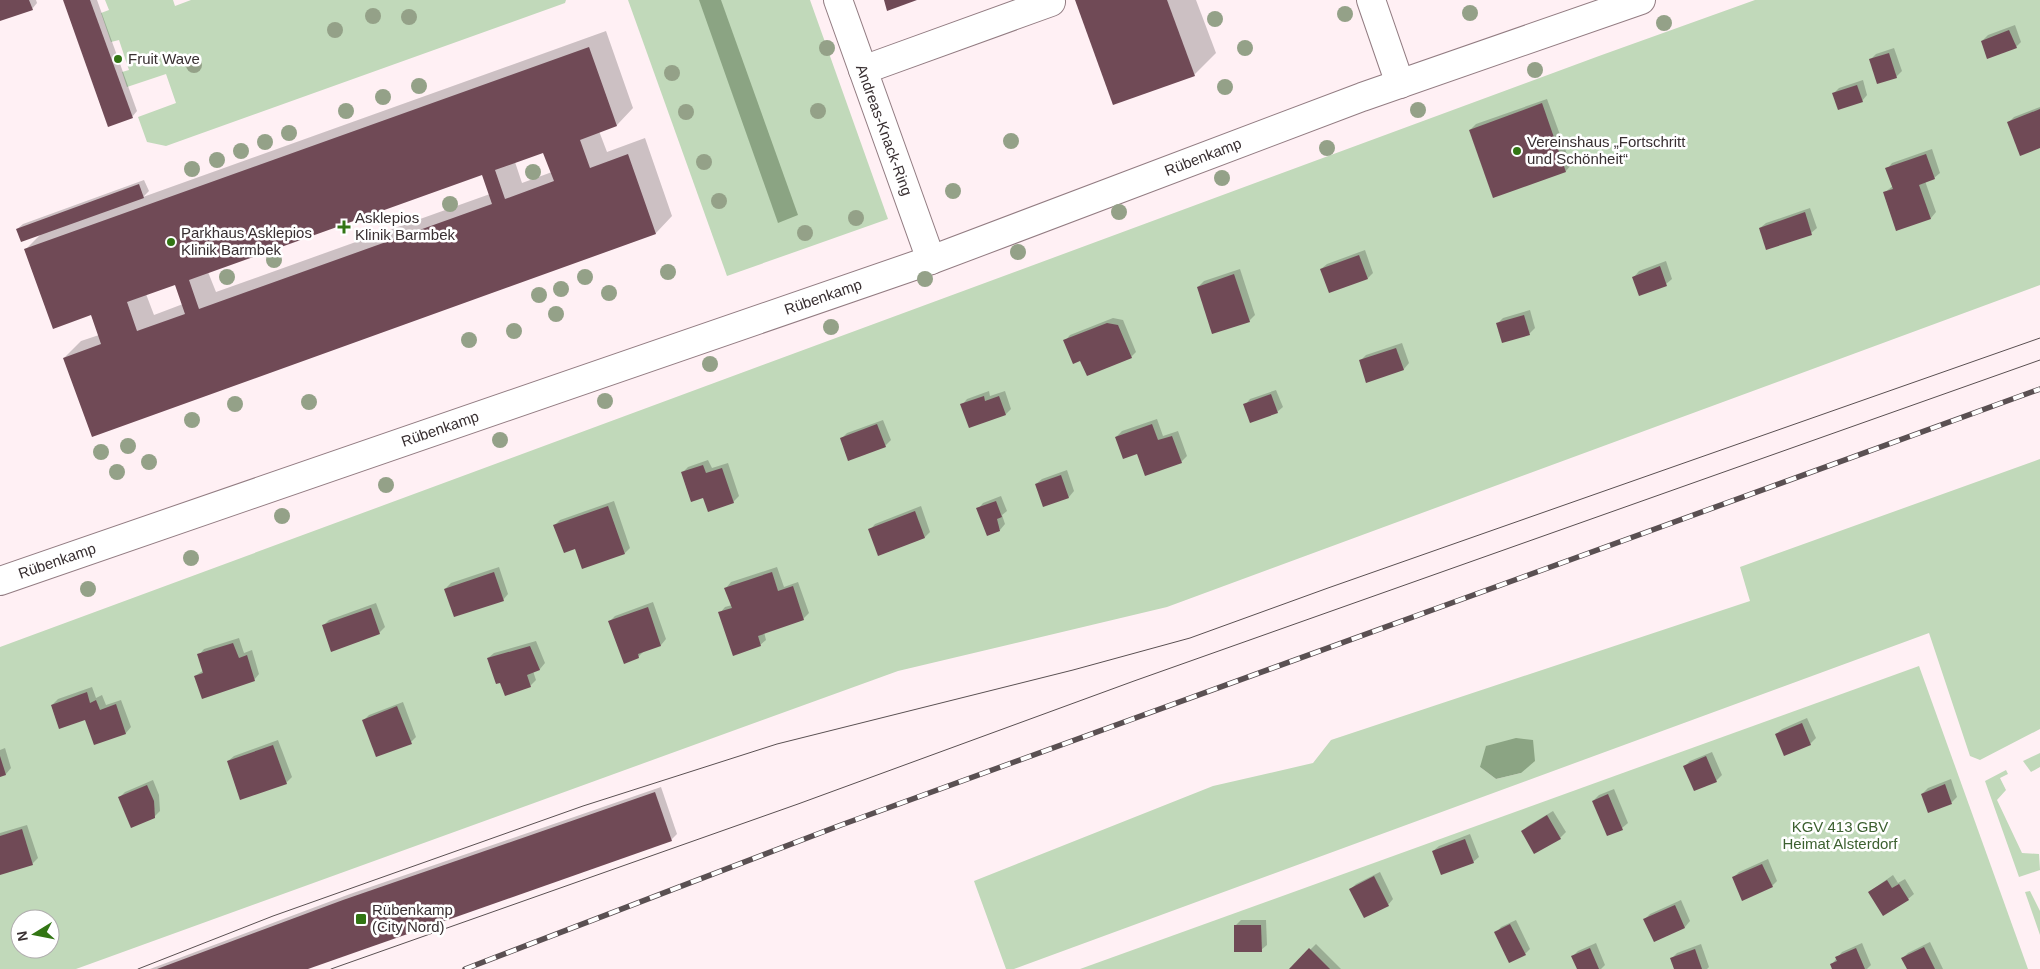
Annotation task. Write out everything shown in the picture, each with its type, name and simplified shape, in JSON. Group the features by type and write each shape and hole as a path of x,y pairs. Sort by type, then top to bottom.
{"street":[{"name":"Andreas-Knack-Ring","path":"838,0 931,260"},
{"path":"1371,0 1400,84"},
{"name":"Rübenkamp","path":"0,580 931,260 1400,84 1641,0"},
{"path":"863,70 1051,2"}],"green space":[{"path":"105,0 173,0 175,6 191,0 566,0 565,3 166,146 147,142 138,117 176,103 166,74 127,87 122,72 129,70 119,40 111,42 101,13 109,10"},
{"path":"628,0 810,0 888,219 727,276"},
{"path":"1755,0 2040,0 2040,285 1167,607 898,671 76,969 0,969 0,647"},
{"path":"2040,459 2040,729 1980,760 1970,756 1929,633 1014,969 1006,969 974,881 1213,786 1313,763 1331,740 1750,601 1740,567","holes":["1480,767 1521,773 1496,779"]},
{"name":"KGV 413 GBV Heimat Alsterdorf","path":"1919,666 2028,969 1080,969"},
{"path":"2040,753 2040,767 2031,772 2023,761"},
{"path":"2006,770 2008,774 2000,778 2006,790 1997,800 2022,853 2039,854 2040,870 2019,877 1985,781"},
{"path":"2030,891 2040,911 2040,935 2025,892"}],"shaded area":[{"path":"699,0 721,0 798,215 778,223"},
{"path":"1516,738 1533,740 1535,761 1521,773 1496,779 1480,767 1486,746"}],"building":[{"path":"0,0 29,0 33,10 0,21"},
{"path":"63,0 90,0 133,118 108,127"},
{"path":"884,0 917,0 887,11"},
{"path":"1075,0 1167,0 1195,76 1113,105"},
{"path":"2009,30 2017,48 1987,59 1981,41"},
{"name":"Parkhaus Asklepios Klinik Barmbek","path":"589,47 617,126 580,140 590,168 628,154 656,234 92,437 63,358 101,344 91,315 53,329 24,249","holes":["543,153 554,181 505,199 495,170","482,175 492,204 199,309 189,280","175,285 185,314 137,331 127,302"]},
{"path":"1889,53 1897,78 1877,84 1869,59"},
{"path":"1857,85 1863,102 1838,110 1832,93"},
{"name":"Vereinshaus „Fortschritt und Schönheit“","path":"1542,103 1566,172 1493,198 1469,130"},
{"path":"2040,109 2040,148 2020,156 2007,122"},
{"path":"1926,154 1935,179 1919,185 1931,219 1896,231 1883,192 1893,189 1885,168"},
{"path":"139,184 144,198 21,242 16,229"},
{"path":"1805,212 1812,235 1766,250 1759,228"},
{"path":"1359,255 1368,279 1329,293 1320,269"},
{"path":"1660,266 1667,286 1639,296 1632,277"},
{"path":"1234,274 1250,322 1212,334 1197,287"},
{"path":"1524,315 1530,335 1502,343 1496,323"},
{"path":"1107,323 1118,325 1132,358 1087,376 1080,361 1073,364 1063,340"},
{"path":"1396,348 1404,370 1366,383 1359,360"},
{"path":"1271,394 1278,413 1250,423 1243,404"},
{"path":"984,396 985,401 999,396 1006,415 969,428 960,404"},
{"path":"877,424 886,447 848,461 840,438"},
{"path":"1152,424 1158,440 1172,436 1182,463 1145,476 1137,454 1123,459 1115,437"},
{"path":"703,465 706,473 722,468 734,503 708,512 703,498 691,502 681,472"},
{"path":"1061,475 1069,498 1043,507 1035,484"},
{"path":"996,501 1002,517 997,519 1000,531 987,536 976,508"},
{"path":"608,506 625,554 582,569 575,549 564,553 553,525"},
{"path":"915,511 925,538 878,556 868,529"},
{"path":"494,572 504,601 454,617 444,589"},
{"path":"772,572 778,591 793,586 804,620 758,636 761,646 733,656 718,612 732,608 724,588"},
{"path":"648,607 661,646 638,654 639,658 624,664 608,621"},
{"path":"371,608 380,634 331,652 322,625"},
{"path":"233,643 239,658 247,655 255,681 202,699 194,676 203,673 197,654"},
{"path":"530,646 540,670 527,675 531,687 505,696 500,683 496,684 487,658"},
{"path":"87,692 90,703 96,700 100,710 116,704 126,734 94,745 85,720 59,729 51,705"},
{"path":"397,706 412,744 376,757 362,720"},
{"path":"1802,723 1811,745 1784,756 1775,734"},
{"path":"273,745 287,784 240,800 227,761"},
{"path":"0,756 6,775 0,777"},
{"path":"1706,756 1717,782 1694,791 1683,766"},
{"path":"1945,784 1952,804 1928,813 1921,794"},
{"path":"147,785 154,801 155,818 131,828 118,797"},
{"path":"655,792 672,841 308,969 157,969 343,900"},
{"path":"1608,794 1623,830 1607,836 1592,801"},
{"path":"1547,815 1561,839 1534,854 1521,831"},
{"path":"22,829 33,865 0,875 0,836"},
{"path":"1465,839 1474,863 1441,875 1432,851"},
{"path":"1762,864 1773,887 1742,901 1732,877"},
{"path":"1374,876 1389,906 1364,918 1349,889"},
{"path":"1887,880 1892,888 1899,884 1909,900 1883,916 1868,892"},
{"path":"1675,905 1685,928 1654,942 1643,919"},
{"path":"1510,924 1526,955 1509,963 1494,932"},
{"path":"1234,925 1261,925 1262,952 1234,952"},
{"path":"1924,947 1935,969 1907,969 1901,958"},
{"path":"1309,948 1330,969 1289,969"},
{"path":"1590,948 1599,969 1577,969 1571,956"},
{"path":"1856,948 1865,969 1832,969 1830,964 1837,961 1835,957"},
{"path":"1695,949 1702,969 1674,969 1670,958"}],"tram line":[{"path":"138,969 273,916 583,806 777,744 1073,670 1190,638 2040,338"},
{"path":"331,969 798,804 1134,681 2040,360"}],"railway":[{"path":"465,969 841,825 2040,389"}],"place":[{"name":"Fruit Wave","path":"118,59"},
{"name":"Vereinshaus „Fortschritt und Schönheit“","path":"1517,151"},
{"name":"Asklepios Klinik Barmbek","path":"344,227"},
{"name":"Parkhaus Asklepios Klinik Barmbek","path":"171,242"},
{"name":"Rübenkamp (City Nord)","path":"361,919"}]}
